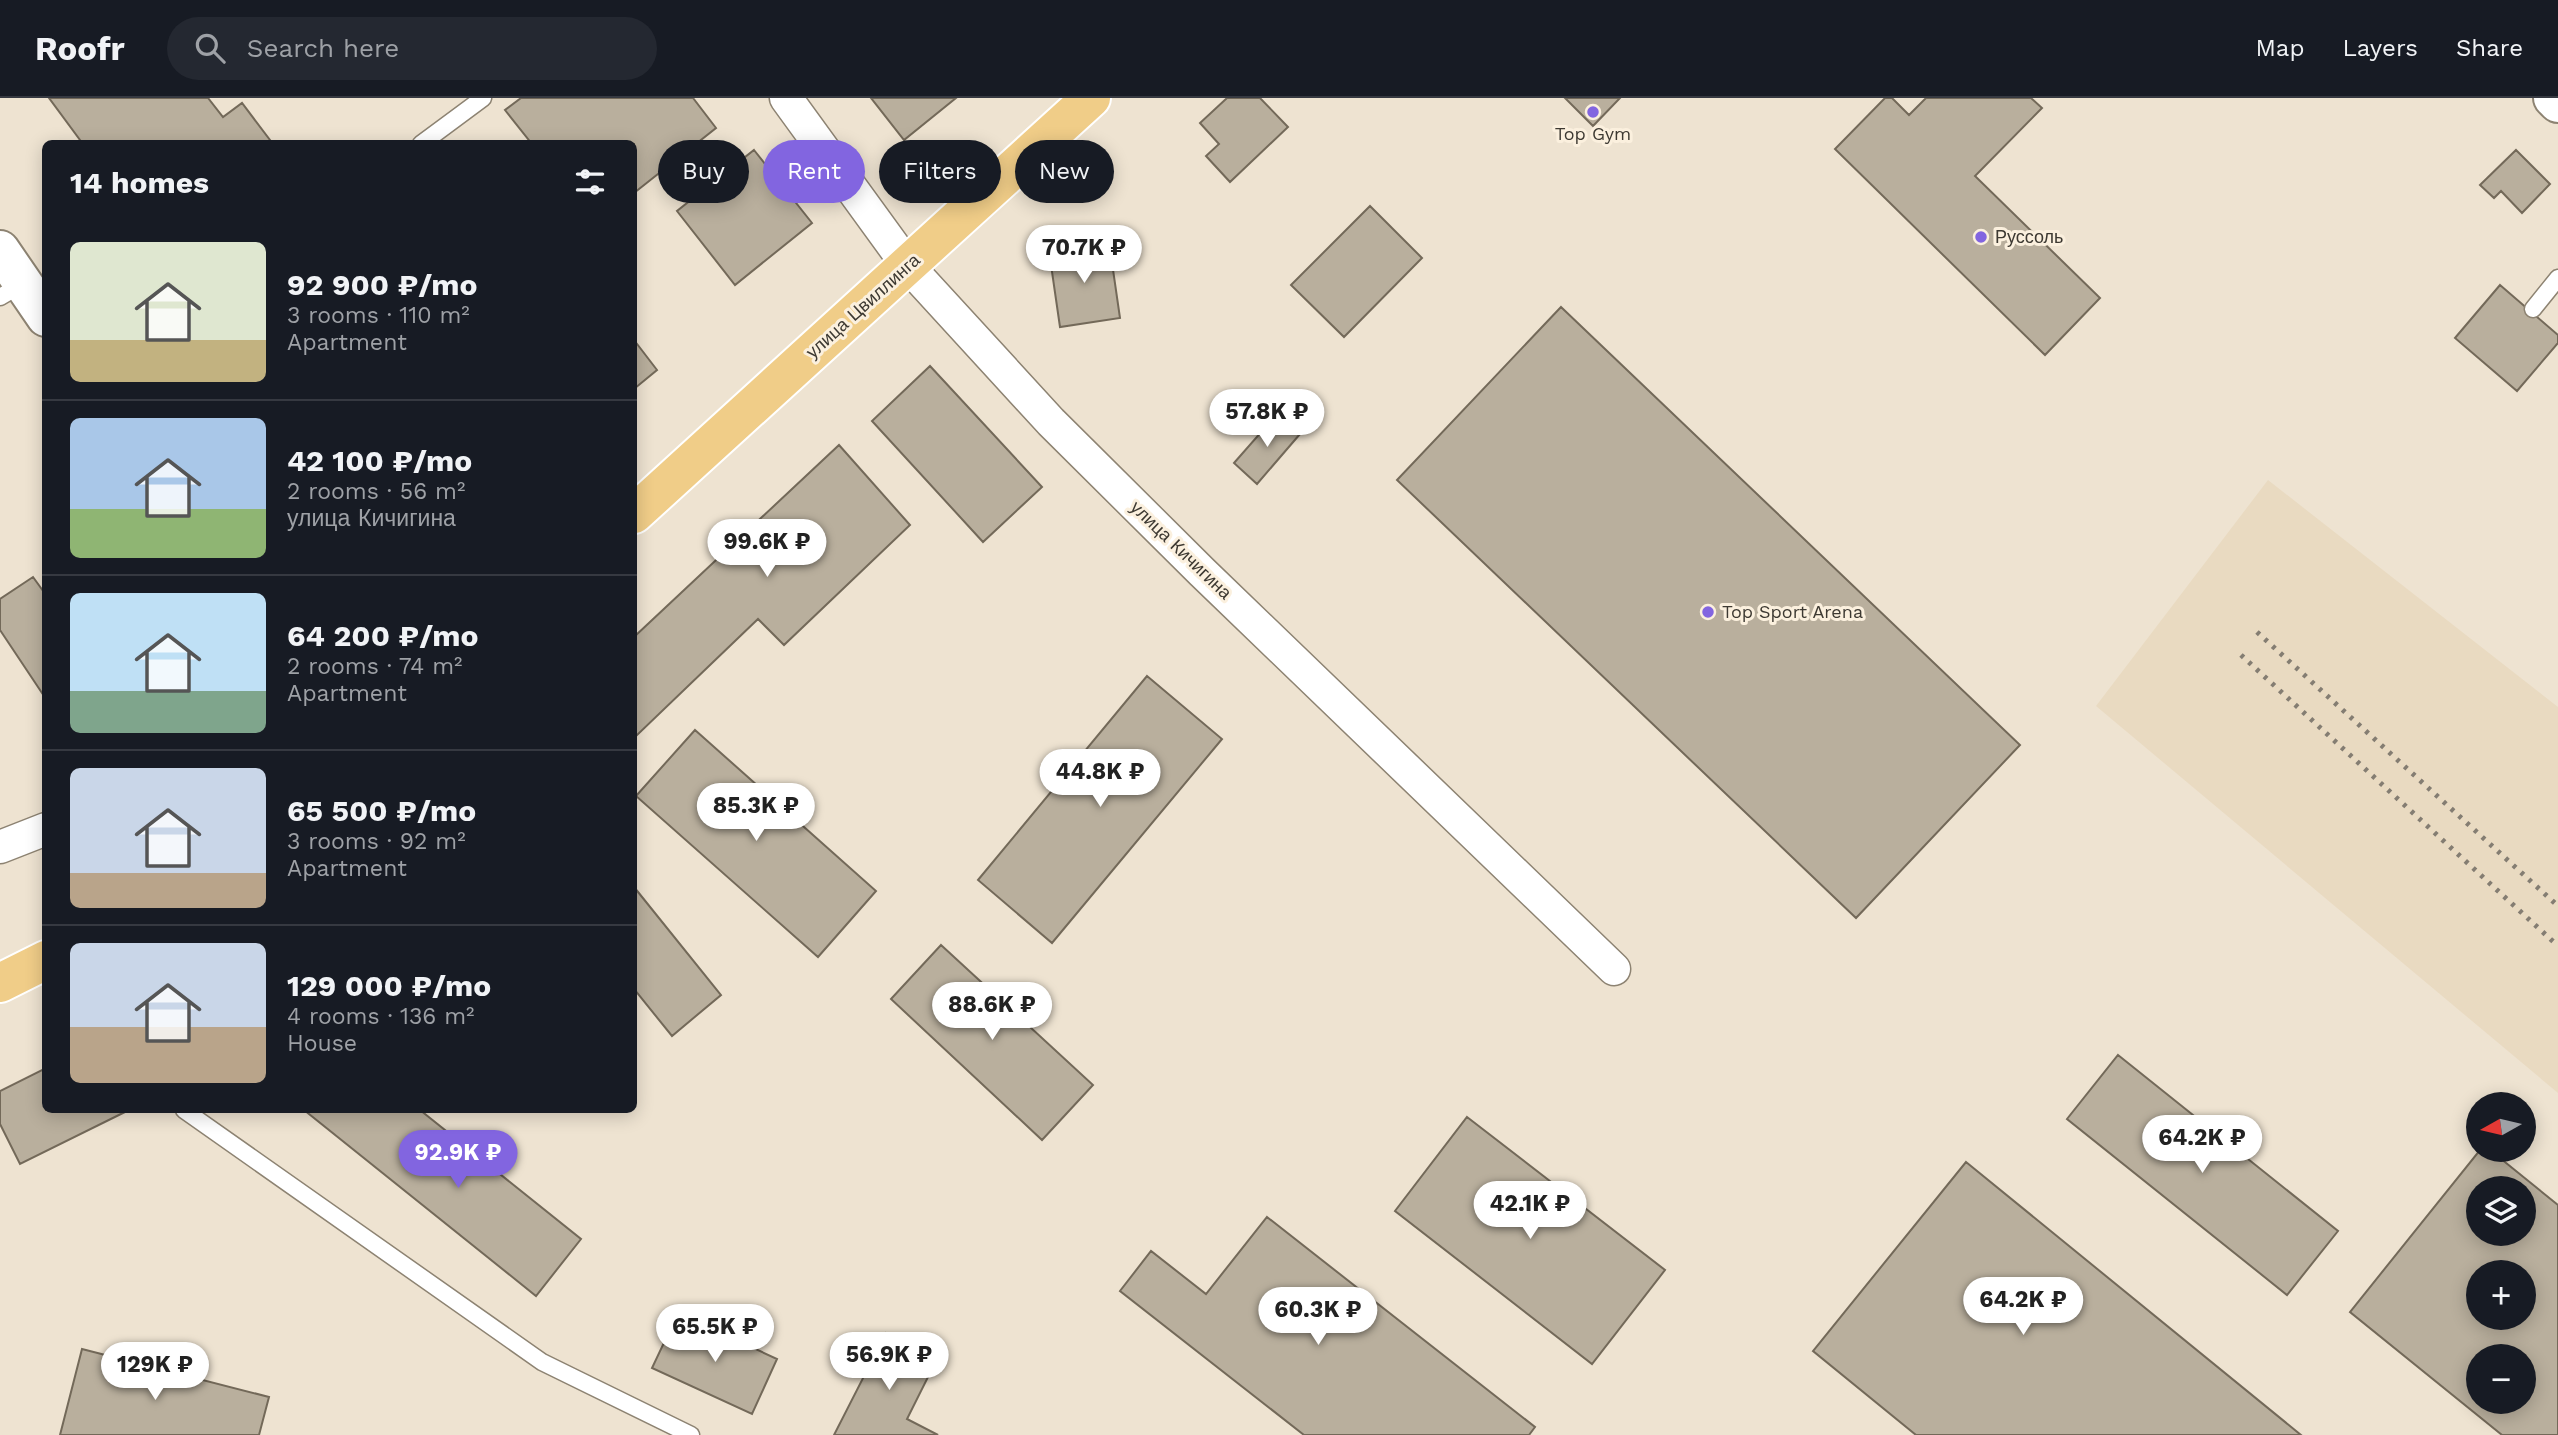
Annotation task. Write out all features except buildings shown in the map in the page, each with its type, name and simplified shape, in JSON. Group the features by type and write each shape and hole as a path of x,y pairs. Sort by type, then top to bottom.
{"main road":[{"name":"улица Цвиллинга","path":"637,511 1091,98"},
{"path":"0,983 42,962"}],"street":[{"name":"улица Кичигина","path":"786,98 908,265 1051,422 1202,572 1614,969"},
{"path":"2553,98 2558,103"},
{"path":"0,250 11,291 42,314"},
{"path":"0,846 42,830"}],"lane":[{"path":"426,140 483,98"},
{"path":"2533,309 2558,278"},
{"path":"188,1113 542,1362 691,1435"}],"shaded area":[{"path":"2268,480 2558,707 2558,1093 2096,706"}],"railway":[{"path":"2257,632 2558,906"},
{"path":"2241,655 2558,946"}],"place":[{"name":"Top Gym","path":"1593,112"},
{"name":"Руссоль","path":"1981,237"},
{"name":"Top Sport Arena","path":"1708,612"}]}
